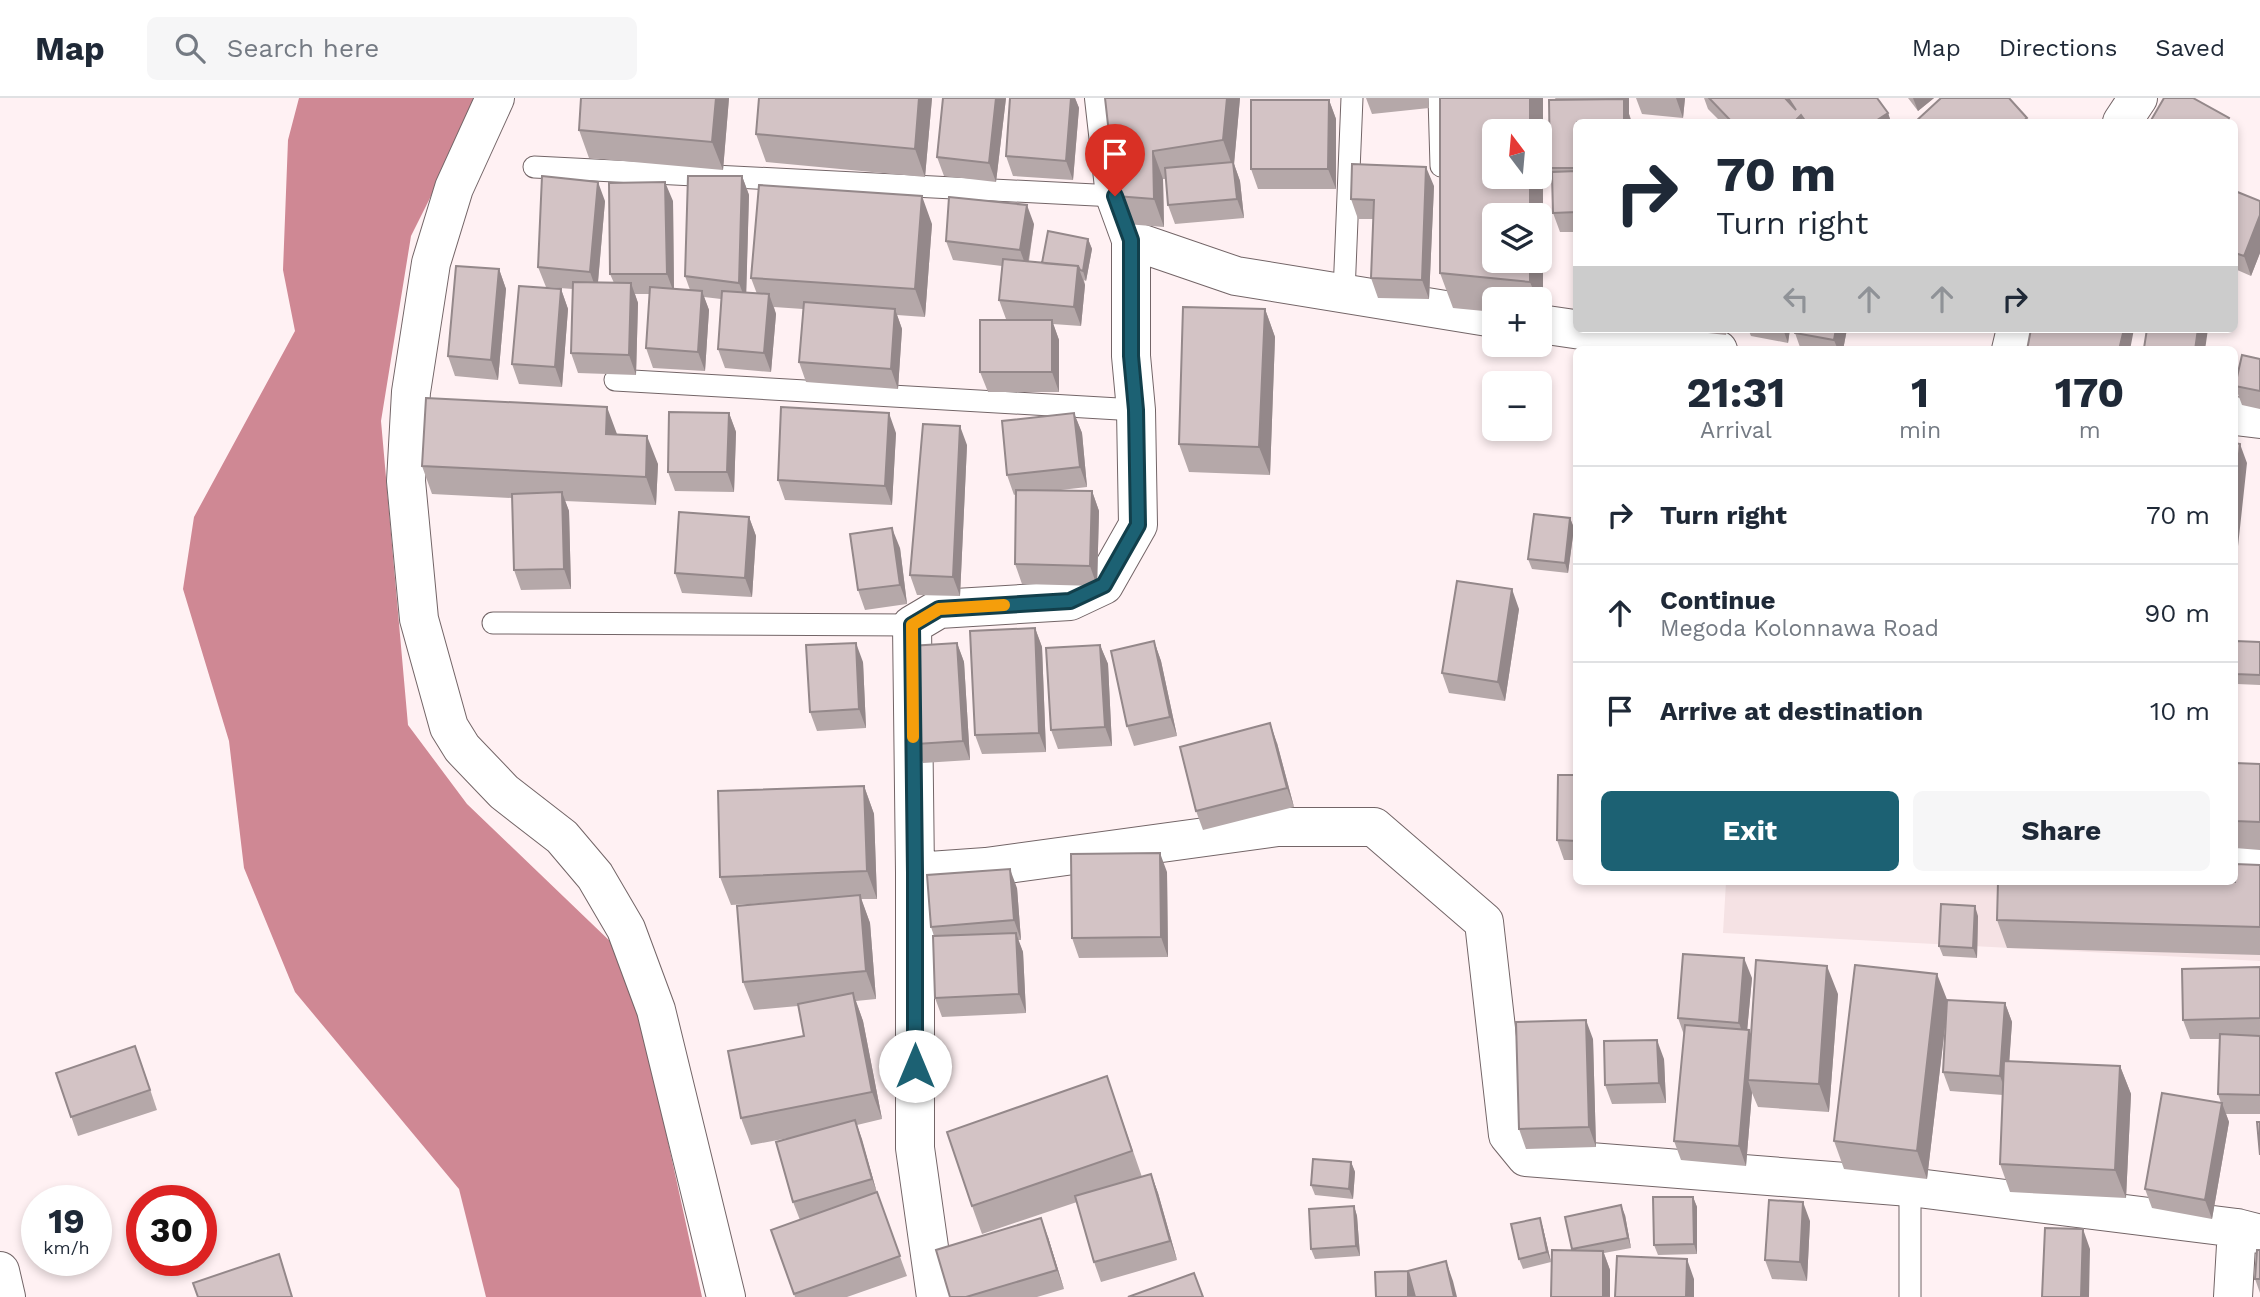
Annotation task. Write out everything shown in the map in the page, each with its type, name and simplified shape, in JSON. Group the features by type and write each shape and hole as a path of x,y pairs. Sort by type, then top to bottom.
{"street":[{"path":"495,98 454,188 431,263 411,393 407,481 419,619 449,727 462,748 504,793 562,837 595,876 626,929 656,1010 726,1297"},
{"path":"936,1297 915,1148 912,625 939,609 1070,601 1104,585 1138,525 1136,410 1131,356 1131,240 1115,196 1104,98"},
{"path":"2124,119 2138,98"},
{"path":"1131,240 1236,276 1344,293 1444,297 1482,313"},
{"path":"1552,326 1573,329"},
{"path":"1599,333 1685,346"},
{"path":"2238,416 2260,419"},
{"path":"915,872 986,867 1278,827 1374,827 1484,922 1508,1135 1526,1157 1910,1187 2249,1231 2233,1297"},
{"path":"0,1271 6,1297"}],"lane":[{"path":"1344,293 1352,98"},
{"path":"1439,98 1442,191"},
{"path":"534,167 1115,196"},
{"path":"615,380 1136,410"},
{"path":"493,623 912,625"},
{"path":"2238,858 2260,858"},
{"path":"1910,1187 1910,1297"}],"shaded area":[{"path":"299,98 480,98 411,236 381,421 408,725 467,804 615,946 645,1037 702,1297 486,1297 459,1189 295,992 244,868 229,741 183,589 194,517 295,331 283,270 288,140"},
{"path":"2260,786 2260,961 1723,933 1726,885 2238,885 2238,870"}],"building":[{"path":"581,98 716,98 712,142 579,130"},
{"path":"759,98 919,98 915,149 756,134"},
{"path":"943,98 996,98 989,163 937,157"},
{"path":"1010,98 1071,98 1066,161 1006,156"},
{"path":"1105,98 1227,98 1223,140 1153,151 1154,199 1116,196"},
{"path":"1440,98 1530,98 1530,119 1482,119 1482,189 1530,189 1530,203 1482,203 1482,273 1530,273 1530,282 1440,273"},
{"path":"1709,98 1785,98 1796,110 1788,98 1877,98 1888,113 1879,119 1804,119 1801,115 1797,119 1729,119"},
{"path":"1941,98 2009,98 2027,118 2026,119 1918,119"},
{"path":"2164,98 2193,98 2229,118 2228,119 2152,119"},
{"path":"1624,99 1624,119 1573,119 1573,168 1552,168 1552,119 1549,119 1549,100"},
{"path":"1251,100 1329,100 1328,169 1251,169"},
{"path":"1233,162 1237,199 1168,205 1165,168"},
{"path":"1352,164 1426,167 1422,280 1371,278 1374,200 1351,199"},
{"path":"1573,171 1573,212 1553,213 1552,172"},
{"path":"542,176 598,182 590,272 538,267"},
{"path":"688,176 742,176 739,283 685,276"},
{"path":"665,182 667,274 610,274 609,183"},
{"path":"759,185 922,196 915,289 751,278"},
{"path":"2238,192 2260,201 2260,215 2244,256 2238,254"},
{"path":"949,197 1027,205 1020,250 946,241"},
{"path":"1048,231 1088,239 1083,271 1078,266 1042,263"},
{"path":"1003,259 1078,266 1074,307 999,300"},
{"path":"456,266 499,269 491,360 448,356"},
{"path":"573,282 631,283 629,355 571,353"},
{"path":"519,286 561,289 555,367 512,364"},
{"path":"650,287 702,291 698,352 646,348"},
{"path":"722,291 769,294 764,353 718,349"},
{"path":"804,302 895,309 891,369 799,362"},
{"path":"1183,307 1265,309 1259,447 1179,444"},
{"path":"980,320 1052,320 1052,372 980,372"},
{"path":"1795,333 1835,333 1834,340"},
{"path":"2030,333 2123,333 2120,346 2028,346"},
{"path":"2146,333 2197,333 2196,346 2144,346"},
{"path":"2242,355 2260,359 2260,391 2238,387"},
{"path":"426,398 607,407 606,434 647,436 646,477 422,466"},
{"path":"781,407 889,413 885,486 778,480"},
{"path":"669,412 729,413 727,472 668,472"},
{"path":"1074,413 1080,467 1007,475 1002,421"},
{"path":"923,424 960,426 953,577 910,575"},
{"path":"1016,490 1092,491 1090,566 1015,564"},
{"path":"562,492 564,569 514,570 512,494"},
{"path":"679,512 749,517 745,578 675,573"},
{"path":"1534,514 1570,518 1565,563 1528,559"},
{"path":"892,528 900,585 858,590 850,534"},
{"path":"1457,581 1512,589 1498,682 1442,673"},
{"path":"1035,628 1039,733 975,735 970,631"},
{"path":"1154,641 1170,717 1127,726 1111,651"},
{"path":"2238,641 2260,642 2260,675 2238,674"},
{"path":"856,643 859,709 810,712 806,645"},
{"path":"957,643 963,741 916,744 910,646"},
{"path":"1100,645 1105,727 1051,730 1046,648"},
{"path":"1270,723 1287,788 1196,811 1180,747"},
{"path":"2238,763 2260,764 2260,822 2238,821"},
{"path":"1558,775 1573,775 1573,841 1557,840"},
{"path":"864,786 867,871 720,877 718,791"},
{"path":"1160,853 1161,937 1072,938 1071,854"},
{"path":"2238,864 2260,865 2260,927 1997,920 1998,885 2238,885"},
{"path":"1010,869 1014,920 931,927 927,875"},
{"path":"860,895 866,971 743,982 737,906"},
{"path":"1941,904 1975,906 1973,948 1939,946"},
{"path":"1016,933 1019,994 935,998 933,936"},
{"path":"1683,954 1744,958 1739,1023 1678,1018"},
{"path":"1756,960 1827,966 1819,1084 1748,1080"},
{"path":"1855,965 1937,974 1917,1151 1834,1141"},
{"path":"2260,967 2260,1018 2183,1020 2182,969"},
{"path":"853,993 872,1092 741,1118 728,1051 804,1036 798,1004"},
{"path":"1947,1000 2005,1003 2000,1076 1943,1072"},
{"path":"1586,1020 1589,1127 1519,1129 1516,1022"},
{"path":"1685,1025 1749,1030 1739,1146 1674,1141"},
{"path":"2220,1034 2260,1036 2260,1095 2218,1094"},
{"path":"1657,1040 1659,1083 1605,1085 1604,1041"},
{"path":"135,1046 150,1090 71,1117 56,1073"},
{"path":"2004,1061 2120,1066 2115,1170 2000,1164"},
{"path":"1107,1076 1132,1151 972,1206 947,1132"},
{"path":"2162,1093 2222,1103 2205,1200 2145,1189"},
{"path":"855,1120 872,1179 793,1202 776,1142"},
{"path":"2257,1122 2260,1122 2260,1155"},
{"path":"1313,1159 1351,1162 1349,1189 1311,1185"},
{"path":"1151,1174 1170,1241 1094,1262 1075,1196"},
{"path":"877,1192 900,1256 794,1294 771,1230"},
{"path":"1653,1197 1693,1197 1694,1244 1654,1245"},
{"path":"1769,1200 1803,1202 1800,1262 1765,1260"},
{"path":"1621,1205 1628,1238 1572,1249 1565,1217"},
{"path":"1354,1206 1356,1246 1311,1249 1309,1209"},
{"path":"1041,1218 1057,1270 966,1297 950,1297 936,1250"},
{"path":"1540,1218 1547,1252 1519,1259 1511,1224"},
{"path":"2045,1228 2083,1229 2081,1297 2042,1297"},
{"path":"1552,1250 1603,1251 1603,1297 1551,1297"},
{"path":"2257,1250 2260,1250 2260,1279 2255,1279"},
{"path":"279,1254 292,1297 198,1297 193,1283"},
{"path":"1617,1256 1687,1259 1686,1297 1615,1297"},
{"path":"1446,1261 1454,1297 1415,1297 1408,1271"},
{"path":"1408,1271 1408,1297 1376,1297 1375,1272"},
{"path":"1194,1273 1203,1297 1128,1297"}],"slow traffic":[{"path":"913,737 912,625 939,609 1004,605"}],"route":[{"path":"915,1066 912,625 939,609 1070,601 1104,585 1138,525 1136,410 1131,356 1131,240 1115,196"}]}
